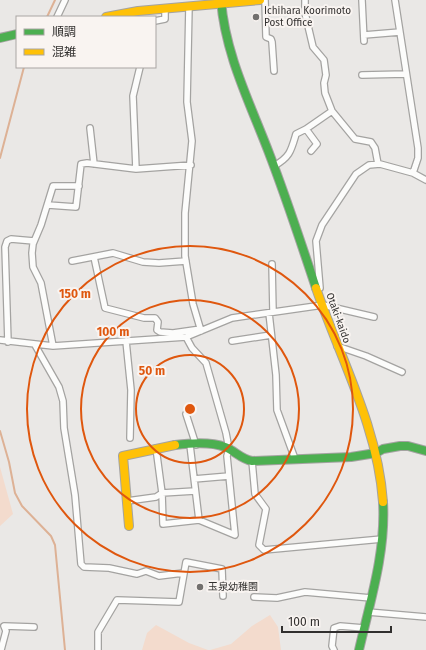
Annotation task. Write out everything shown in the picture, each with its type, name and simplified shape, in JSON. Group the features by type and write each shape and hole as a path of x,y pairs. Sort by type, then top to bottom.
{"main road":[{"path":"113,16 165,9 180,4 189,6 221,2 260,0"},
{"name":"Otaki-kaido","path":"221,2 229,46 274,166 337,346 368,423 376,453 382,483 382,539 359,650"},
{"path":"0,38 16,34"},
{"path":"129,526 124,456 156,448 193,445 220,445 229,449 238,458 252,460 330,458 376,453 383,449 400,446 408,446 426,451"}],"street":[{"path":"57,16 64,0"},
{"path":"265,0 266,38 271,39 272,42 274,71"},
{"path":"305,0 305,13 313,47 324,60 326,75 324,83 325,93 332,111 355,139 370,142 376,148 378,164"},
{"path":"362,0 364,41"},
{"path":"395,0 418,148 418,158 413,173"},
{"path":"189,6 187,102 192,141 186,213 186,261 193,304 201,330"},
{"path":"156,21 165,19 165,9"},
{"path":"364,35 400,32"},
{"path":"136,169 133,96 140,68"},
{"path":"362,75 406,74"},
{"path":"274,166 284,160 290,153 296,134 332,111"},
{"path":"90,128 94,164"},
{"path":"306,129 317,144 311,151"},
{"path":"48,205 76,207 82,164 136,169 191,165"},
{"path":"319,294 316,246 322,225 356,174 364,167 378,164 413,173 426,180"},
{"path":"52,346 40,283 33,267 32,253 34,241 48,205 53,186 79,186"},
{"path":"8,342 5,247 7,241 11,239 34,241"},
{"path":"72,261 113,253 143,262 159,263 186,261"},
{"path":"94,257 104,308 144,318 155,318 158,322 157,330 160,332 173,333 201,330"},
{"path":"272,264 271,335 277,410 295,458"},
{"path":"0,340 52,346 186,337 232,318 323,305 374,317"},
{"path":"232,341 271,335"},
{"path":"156,448 162,493 163,524 199,520 235,535 227,456 229,449 206,363 192,348 186,337"},
{"path":"126,341 131,390 130,438"},
{"path":"35,345 59,387 63,401 64,428 75,495 81,564 84,567 109,568 137,574 146,571 159,576 183,573"},
{"path":"337,346 366,356 402,372"},
{"path":"186,414 193,445 194,479 199,520"},
{"path":"252,460 255,494 266,509 260,545 264,550 382,539"},
{"path":"194,479 229,476"},
{"path":"127,501 156,497 162,493 196,491"},
{"path":"98,650 98,632 117,600 179,602 186,562 222,569 223,596"},
{"path":"254,597 277,598 305,592 371,598"},
{"path":"368,612 426,617"},
{"path":"1,650 6,631 4,626 34,627"},
{"path":"334,650 332,646 334,628 340,626 364,628"}],"shaded area":[{"path":"0,467 13,514 0,526"},
{"path":"270,615 278,627 281,650 210,650 231,644 252,626"},
{"path":"156,625 189,643 208,650 142,650 147,633"}],"waterway":[{"path":"47,16 55,0"},
{"path":"0,158 24,68"},
{"path":"0,431 9,462 15,493 22,506 51,536 55,545 65,650"}],"traffic: fast":[{"path":"221,0 223,20 239,78 269,153 316,288"},
{"path":"0,38 16,34"},
{"path":"175,445 200,443 219,445 229,449 245,459 252,461 351,457 376,453 383,449 400,446 408,446 426,451"},
{"path":"359,650 380,558 383,502"}],"traffic: slow":[{"path":"111,16 138,11 260,0"},
{"path":"316,288 366,420 380,474 383,502"},
{"path":"129,526 123,456 175,445"}],"place":[{"name":"Ichihara Koorimoto Post Office","path":"256,17"},
{"name":"玉泉幼稚園","path":"200,587"}]}
